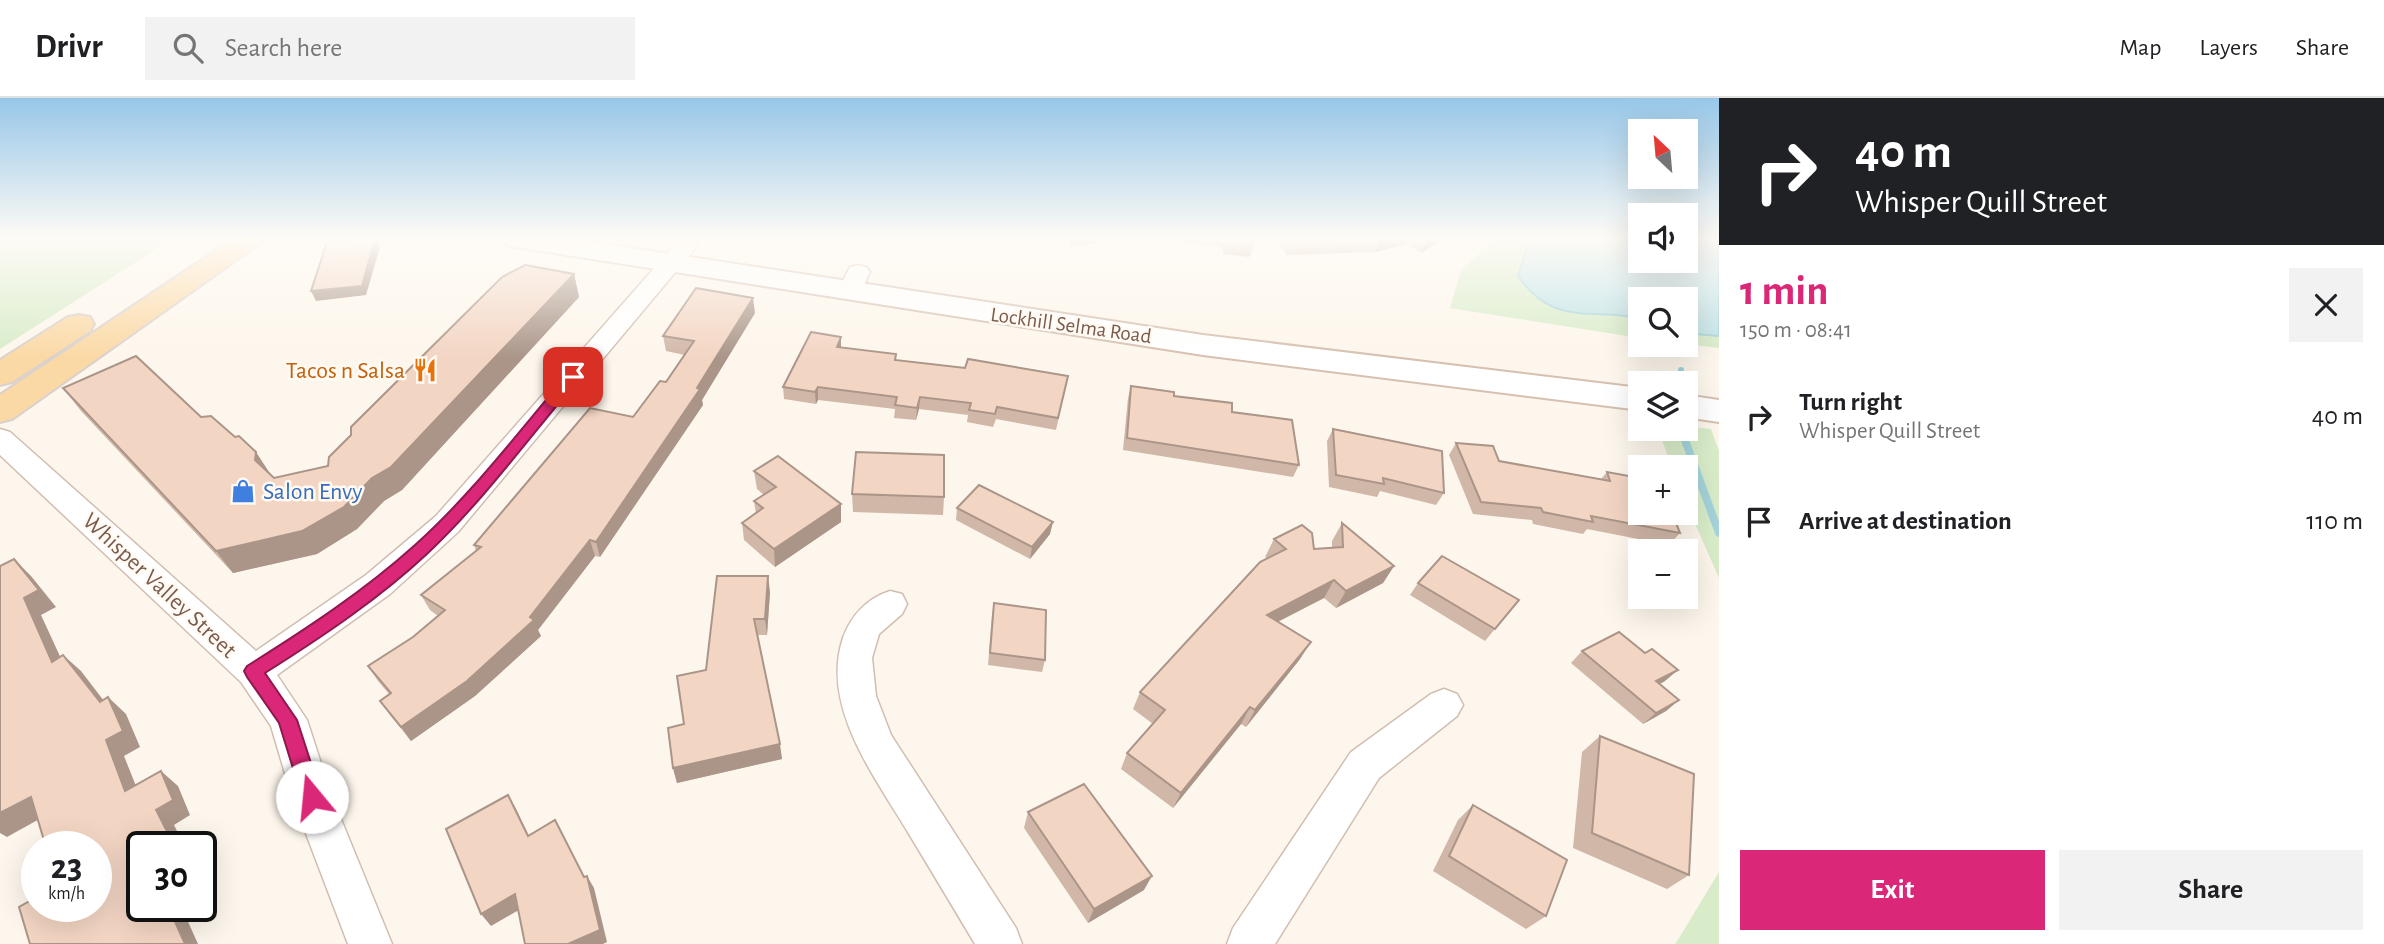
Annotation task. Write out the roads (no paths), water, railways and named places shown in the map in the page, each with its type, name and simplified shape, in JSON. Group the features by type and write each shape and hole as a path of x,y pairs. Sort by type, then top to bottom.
{"main road":[{"path":"0,375 154,278"},
{"path":"0,411 193,278"},
{"name":"Lockhill Selma Road","path":"830,278 1230,329 1504,380 1628,398"},
{"path":"0,393 64,351 70,330"},
{"path":"1698,408 1719,411"}],"street":[{"path":"254,671 321,628 420,550 447,524 658,278"},
{"name":"Whisper Valley Street","path":"0,439 254,671 288,720 312,797 370,944"},
{"path":"890,604 864,627 854,658 858,696 875,743 1000,944"},
{"path":"1249,944 1365,765 1444,705"}],"water":[{"path":"1520,278 1719,278 1719,336 1698,334 1698,287 1628,287 1628,316 1573,312 1545,303"}],"waterway":[{"path":"1685,441 1719,533"}],"place":[{"name":"Tacos n Salsa","path":"425,370"},
{"name":"Salon Envy","path":"243,491"}]}
